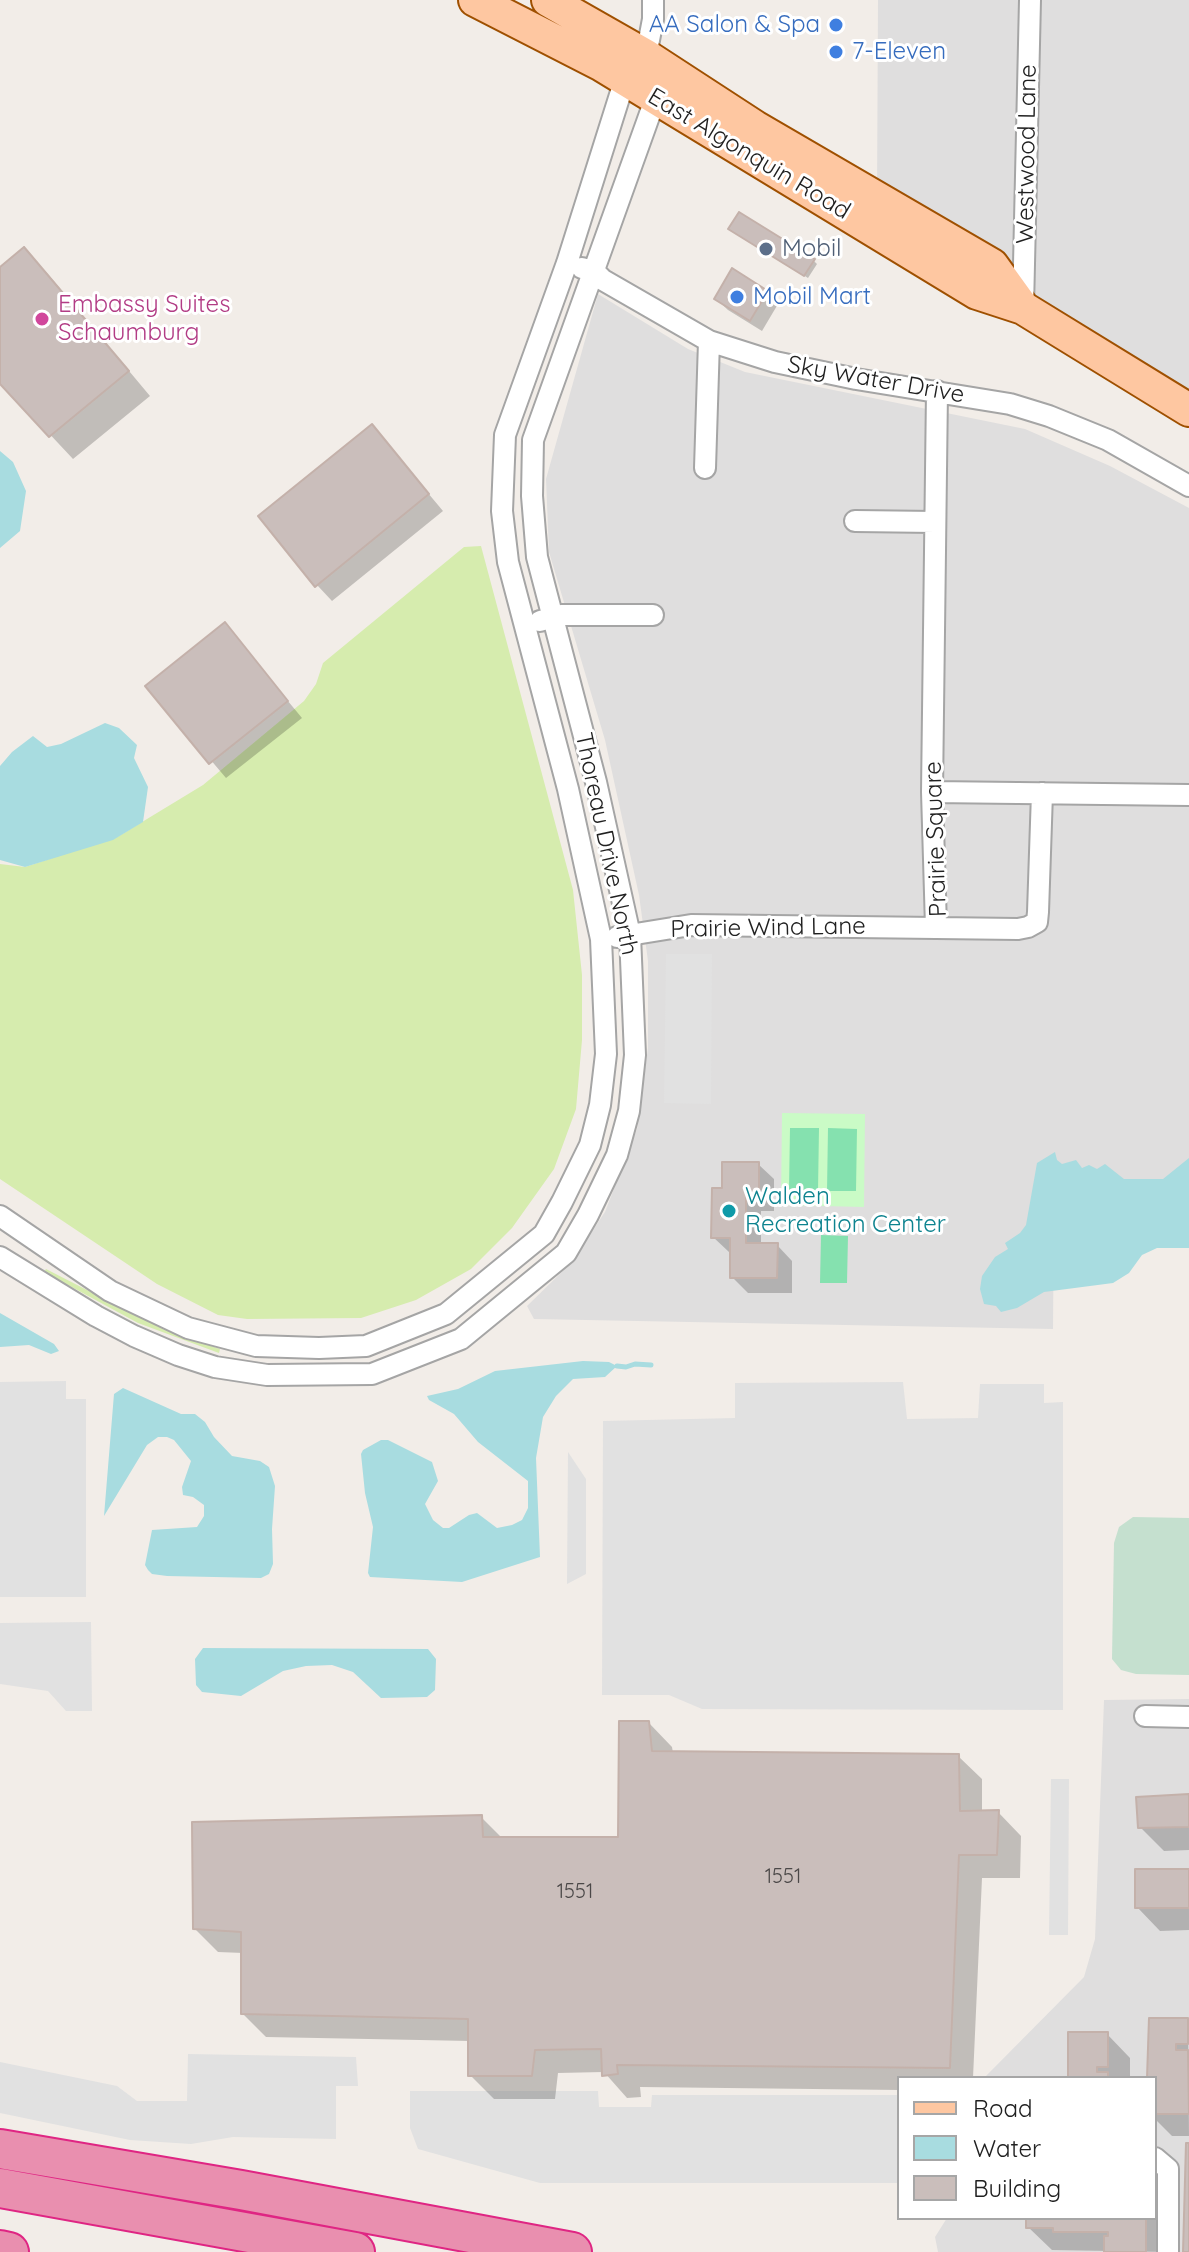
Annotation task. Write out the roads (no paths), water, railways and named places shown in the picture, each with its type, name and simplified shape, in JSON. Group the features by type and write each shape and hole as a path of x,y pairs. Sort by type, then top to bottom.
{"highway":[{"path":"0,2149 319,2204 572,2252"},
{"path":"0,2188 355,2252"},
{"path":"0,2250 9,2252"}],"main road":[{"name":"East Algonquin Road","path":"475,0 636,68 755,127 992,265 1023,308"},
{"name":"East Algonquin Road","path":"548,0 636,68 656,97 977,293 1023,308 1189,410"}],"street":[{"name":"Thoreau Drive North","path":"0,1216 110,1291 147,1310 222,1339 256,1346 366,1346 446,1314 544,1234 590,1145 600,1105 606,1054 601,939 568,789 508,562 502,511 505,435 653,19 653,0"},
{"name":"Westwood Lane","path":"1023,308 1030,0"},
{"name":"Thoreau Drive North","path":"0,1257 96,1316 178,1355 215,1367 252,1374 303,1377 372,1374 461,1339 566,1253 617,1155 629,1111 635,1055 630,935 596,782 537,557 532,496 533,440 656,97"},
{"name":"Sky Water Drive","path":"567,263 595,272 603,280 709,341 775,362 856,379 1010,404 1108,440 1189,486"},
{"path":"705,468 709,341"},
{"path":"855,521 935,522 937,391"},
{"name":"Prairie Square","path":"935,522 932,792 936,927 1018,929 1037,922 1042,793"},
{"path":"525,625 561,615 653,615"},
{"path":"932,792 1189,795"},
{"name":"Prairie Wind Lane","path":"601,939 691,925 936,927"},
{"path":"1145,1716 1189,1717"},
{"path":"1157,2160 1168,2169 1168,2252"}],"water":[{"path":"0,451 13,462 26,491 20,531 0,548"},
{"path":"105,723 119,728 137,745 134,758 148,787 143,822 113,840 25,867 0,860 0,766 33,736 47,747 61,744"},
{"path":"1055,1152 1062,1164 1076,1160 1082,1168 1089,1165 1097,1169 1105,1164 1124,1179 1163,1179 1189,1158 1189,1248 1157,1248 1142,1255 1129,1273 1113,1283 1044,1292 1017,1308 1001,1312 996,1306 984,1304 980,1289 982,1276 995,1257 1008,1249 1005,1243 1026,1225 1037,1163"},
{"path":"0,1313 54,1344 59,1351 51,1354 29,1345 0,1347"},
{"path":"583,1361 609,1362 617,1366 605,1377 573,1379 556,1396 543,1417 536,1458 540,1557 462,1582 370,1577 373,1527 365,1493 363,1450 381,1440 388,1440 432,1462 438,1481 425,1504 433,1520 443,1528 449,1528 477,1513 497,1528 512,1525 522,1520 528,1508 528,1481 478,1442 454,1414 427,1396 458,1389 495,1371"},
{"path":"123,1388 181,1414 195,1414 232,1456 260,1461 269,1467 275,1486 273,1564 269,1574 261,1578 167,1576 152,1574 148,1570 145,1565 152,1530 197,1527 204,1516 204,1505 193,1497 183,1495 182,1487 191,1461 174,1440 167,1437 158,1437 147,1445 104,1516 114,1394"},
{"path":"203,1648 428,1649 436,1659 435,1690 427,1697 381,1698 353,1672 332,1665 283,1671 241,1696 202,1692 196,1685 195,1659"}],"waterway":[{"path":"617,1366 651,1365"}],"place":[{"name":"AA Salon & Spa","path":"836,25"},
{"name":"7-Eleven","path":"836,52"},
{"name":"Mobil","path":"766,249"},
{"name":"Mobil Mart","path":"737,297"},
{"name":"Embassy Suites Schaumburg","path":"42,319"},
{"name":"Walden Recreation Center","path":"729,1211"}]}
